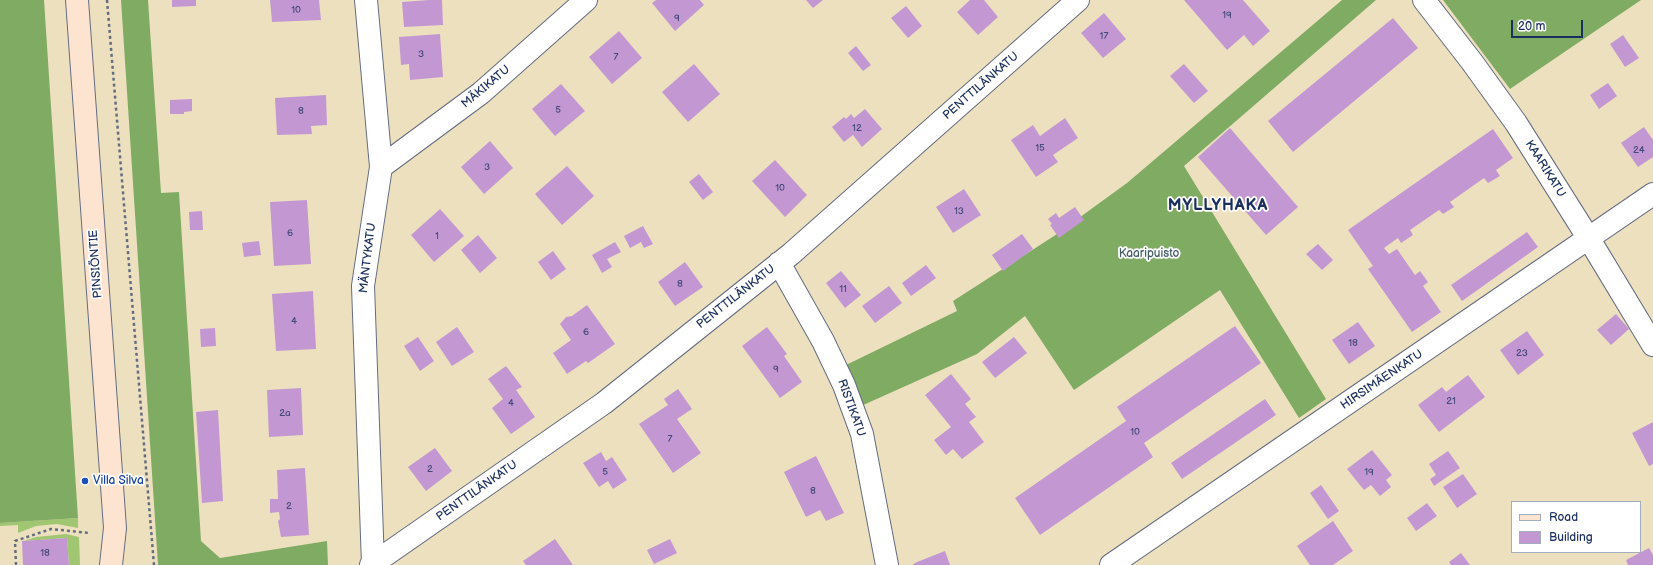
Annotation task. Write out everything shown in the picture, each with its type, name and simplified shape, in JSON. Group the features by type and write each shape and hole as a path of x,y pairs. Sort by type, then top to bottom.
{"main road":[{"name":"PINSIÖNTIE","path":"77,0 115,528 111,565"},
{"name":"PINSIÖNTIE","path":"115,528 126,565"}],"street":[{"name":"MÄNTYKATU","path":"366,0 380,167 363,286 373,565"},
{"name":"MÄKIKATU","path":"380,167 480,93 586,0"},
{"name":"PENTTILÄNKATU","path":"373,565 604,403 779,263 1078,0"},
{"name":"KAARIKATU","path":"1424,0 1472,62 1516,123 1589,238 1653,346"},
{"name":"HIRSIMÄENKATU","path":"1111,565 1653,194"},
{"name":"RISTIKATU","path":"779,263 823,341 844,385 862,434 888,565"}],"path":[{"path":"107,0 154,565"},
{"path":"16,565 15,541 32,534 51,529 89,533"}],"green space":[{"path":"0,0 44,0 78,518 0,523"},
{"path":"121,0 148,0 161,193 179,192 201,541 220,558 327,541 328,565 158,565"},
{"name":"Kaaripuisto","path":"1342,0 1376,0 1184,166 1326,399 1299,418 1220,290 1074,390 1025,316 977,354 861,406 846,365 957,311 953,301 1054,236 1127,183"},
{"path":"1443,0 1641,0 1510,89"},
{"path":"78,518 78,528 57,524 36,526 18,533 18,525 0,526 0,523"},
{"path":"66,534 79,537 80,565 69,565 67,538 24,541 36,537"}],"building":[{"path":"172,0 196,0 196,6 172,7"},
{"path":"270,0 319,0 321,20 272,22"},
{"path":"442,0 443,25 404,27 402,2"},
{"path":"656,0 700,0 704,5 675,31 652,3"},
{"path":"806,0 823,0 813,8"},
{"path":"970,0 984,0 998,17 978,35 957,12"},
{"path":"1184,0 1243,0 1270,31 1253,46 1244,35 1227,50"},
{"path":"906,6 922,26 908,38 891,18"},
{"path":"1104,13 1126,39 1103,58 1081,33"},
{"path":"1393,18 1418,48 1293,152 1268,121"},
{"path":"619,31 642,58 612,84 589,57"},
{"path":"440,34 443,77 410,80 409,64 401,65 399,37"},
{"path":"1623,35 1639,58 1625,67 1610,44"},
{"path":"856,46 871,65 863,71 848,53"},
{"path":"694,64 720,94 688,122 662,92"},
{"path":"1184,64 1208,91 1194,103 1170,76"},
{"path":"1608,83 1617,96 1599,109 1590,95"},
{"path":"561,84 585,111 555,136 532,109"},
{"path":"326,95 327,125 311,126 312,134 277,135 275,98"},
{"path":"192,99 192,111 184,112 184,114 170,114 170,100"},
{"path":"865,109 882,129 862,147 853,135 844,142 832,127 844,117 846,119 851,114 854,118"},
{"path":"1065,118 1078,138 1053,155 1058,162 1036,177 1011,140 1033,125 1040,136"},
{"path":"1644,127 1653,140 1653,157 1638,167 1621,143"},
{"path":"1230,128 1298,207 1266,235 1198,157"},
{"path":"1493,129 1513,158 1496,170 1500,176 1488,183 1484,178 1450,202 1454,207 1443,214 1439,210 1410,230 1413,235 1401,243 1398,238 1384,248 1389,254 1397,249 1415,275 1420,271 1428,282 1423,286 1441,312 1412,332 1368,269 1373,266 1348,230"},
{"path":"490,141 513,168 484,194 461,167"},
{"path":"775,160 807,195 785,217 752,181"},
{"path":"567,166 594,196 562,225 535,194"},
{"path":"699,174 713,192 703,200 689,182"},
{"path":"964,189 981,215 953,233 936,207"},
{"path":"307,200 311,264 274,266 270,202"},
{"path":"1075,207 1084,220 1059,238 1050,225 1052,224 1048,219 1056,213 1059,218"},
{"path":"440,209 464,236 434,262 411,235"},
{"path":"202,211 203,230 190,230 189,212"},
{"path":"643,226 653,244 644,248 641,242 630,248 624,236"},
{"path":"1527,232 1538,247 1462,301 1451,285"},
{"path":"1022,234 1033,249 1003,271 992,255"},
{"path":"478,235 497,258 480,273 461,250"},
{"path":"259,241 261,255 244,257 242,243"},
{"path":"615,242 621,252 607,259 612,267 602,273 592,255"},
{"path":"1318,244 1333,260 1322,270 1306,254"},
{"path":"553,251 566,269 551,280 538,262"},
{"path":"685,262 703,287 675,306 658,282"},
{"path":"926,265 936,278 911,296 902,283"},
{"path":"841,271 861,295 845,308 826,283"},
{"path":"889,286 902,303 875,323 862,306"},
{"path":"313,291 316,349 276,351 272,294"},
{"path":"587,305 615,344 588,363 586,361 567,374 553,353 571,340 560,324 566,317 572,316"},
{"path":"1616,314 1629,329 1611,345 1597,330"},
{"path":"1358,322 1375,346 1349,364 1332,340"},
{"path":"1235,326 1261,363 1144,443 1153,457 1040,535 1015,498 1126,421 1117,407"},
{"path":"457,327 474,352 452,366 436,342"},
{"path":"767,327 787,354 784,356 802,382 780,398 742,346"},
{"path":"215,328 216,346 201,347 200,329"},
{"path":"1527,331 1544,355 1518,375 1500,350"},
{"path":"418,337 434,361 420,371 404,346"},
{"path":"1014,337 1027,353 995,378 982,362"},
{"path":"506,366 522,387 516,390 535,417 511,434 492,408 503,399 488,379"},
{"path":"951,374 971,399 965,404 976,417 969,422 984,442 962,459 953,449 946,455 934,440 951,427 925,395"},
{"path":"1468,375 1485,397 1439,432 1418,405 1442,387 1446,392"},
{"path":"301,388 303,435 269,437 267,390"},
{"path":"678,389 692,409 677,419 701,453 673,473 639,424 668,405 664,399"},
{"path":"1265,399 1276,415 1182,479 1171,463"},
{"path":"218,410 223,501 202,503 196,412"},
{"path":"1653,422 1653,464 1649,466 1632,433"},
{"path":"435,448 452,471 426,491 408,467"},
{"path":"1372,450 1392,475 1386,480 1391,487 1380,496 1371,485 1364,490 1347,469"},
{"path":"1448,451 1460,468 1434,486 1430,479 1436,475 1429,464"},
{"path":"601,452 606,461 612,457 627,480 613,489 608,481 599,487 583,463"},
{"path":"816,456 844,513 826,521 820,510 806,517 784,472"},
{"path":"305,468 309,535 281,537 278,521 280,519 279,512 270,513 270,499 278,499 277,470"},
{"path":"1463,474 1477,494 1457,508 1443,487"},
{"path":"1321,485 1339,511 1328,519 1310,493"},
{"path":"1427,503 1437,516 1416,531 1407,518"},
{"path":"1333,521 1353,551 1333,565 1310,565 1297,546"},
{"path":"67,538 69,565 23,565 22,541"},
{"path":"555,539 573,565 526,565 523,561"},
{"path":"670,539 677,553 654,564 647,550"},
{"path":"1649,548 1653,555 1653,565 1628,565 1626,560"},
{"path":"945,551 950,565 912,565 917,562"},
{"path":"1461,553 1470,565 1451,565 1449,562"}],"place":[{"name":"Villa Silva","path":"85,481"}],"district":[{"name":"MYLLYHAKA","path":"1218,206"}]}
